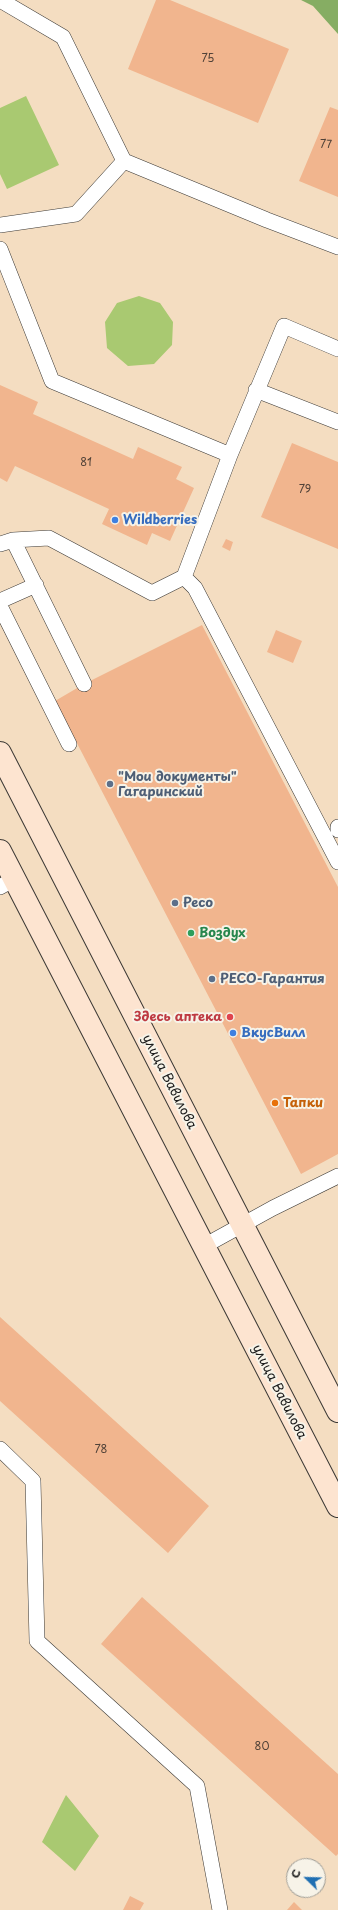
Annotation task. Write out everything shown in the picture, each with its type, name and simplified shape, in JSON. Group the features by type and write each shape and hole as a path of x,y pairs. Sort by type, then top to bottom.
{"street":[{"name":"улица Вавилова","path":"0,753 338,1411"},
{"name":"улица Вавилова","path":"0,851 7,883 204,1246 338,1506"}],"lane":[{"path":"0,0 63,37 124,161 338,247"},
{"path":"0,225 76,214 124,161"},
{"path":"0,249 52,381 230,455"},
{"path":"84,684 36,585 7,542 49,538 152,593 184,577 230,455 284,326 338,349"},
{"path":"256,390 338,422"},
{"path":"184,577 195,588 338,862"},
{"path":"0,601 36,585"},
{"path":"0,606 69,744"},
{"path":"204,1246 338,1176"},
{"path":"0,1449 33,1481 36,1641 197,1786 220,1910"}],"green space":[{"path":"301,0 338,0 338,34 313,6"},
{"path":"26,96 59,165 7,189 0,174 0,108"},
{"path":"139,296 160,303 173,322 172,345 154,364 128,366 107,348 105,322 117,303"},
{"path":"66,1795 99,1836 75,1871 42,1842"}],"building":[{"path":"156,0 170,0 289,49 258,123 128,69"},
{"path":"330,107 338,110 338,197 299,181"},
{"path":"0,385 38,402 33,414 133,459 138,447 182,467 176,479 194,488 170,541 152,533 147,545 102,524 109,509 15,466 7,482 0,478"},
{"path":"292,443 338,462 338,549 261,517"},
{"path":"226,539 233,542 230,551 222,547"},
{"path":"202,625 338,887 338,1154 301,1174 55,701 84,684"},
{"path":"276,630 302,641 293,663 267,652"},
{"path":"0,1317 209,1506 168,1553 0,1401"},
{"path":"142,1597 338,1774 338,1854 336,1856 101,1644"},
{"path":"130,1896 144,1903 140,1910 123,1910"},
{"path":"294,1902 302,1910 287,1910"}],"place":[{"name":"Wildberries","path":"115,520"},
{"name":"\"Мои документы\" Гагаринский","path":"110,784"},
{"name":"Ресо","path":"175,903"},
{"name":"Воздух","path":"191,933"},
{"name":"РЕСО-Гарантия","path":"212,979"},
{"name":"Здесь аптека","path":"230,1017"},
{"name":"ВкусВилл","path":"233,1033"},
{"name":"Тапки","path":"275,1103"}]}
